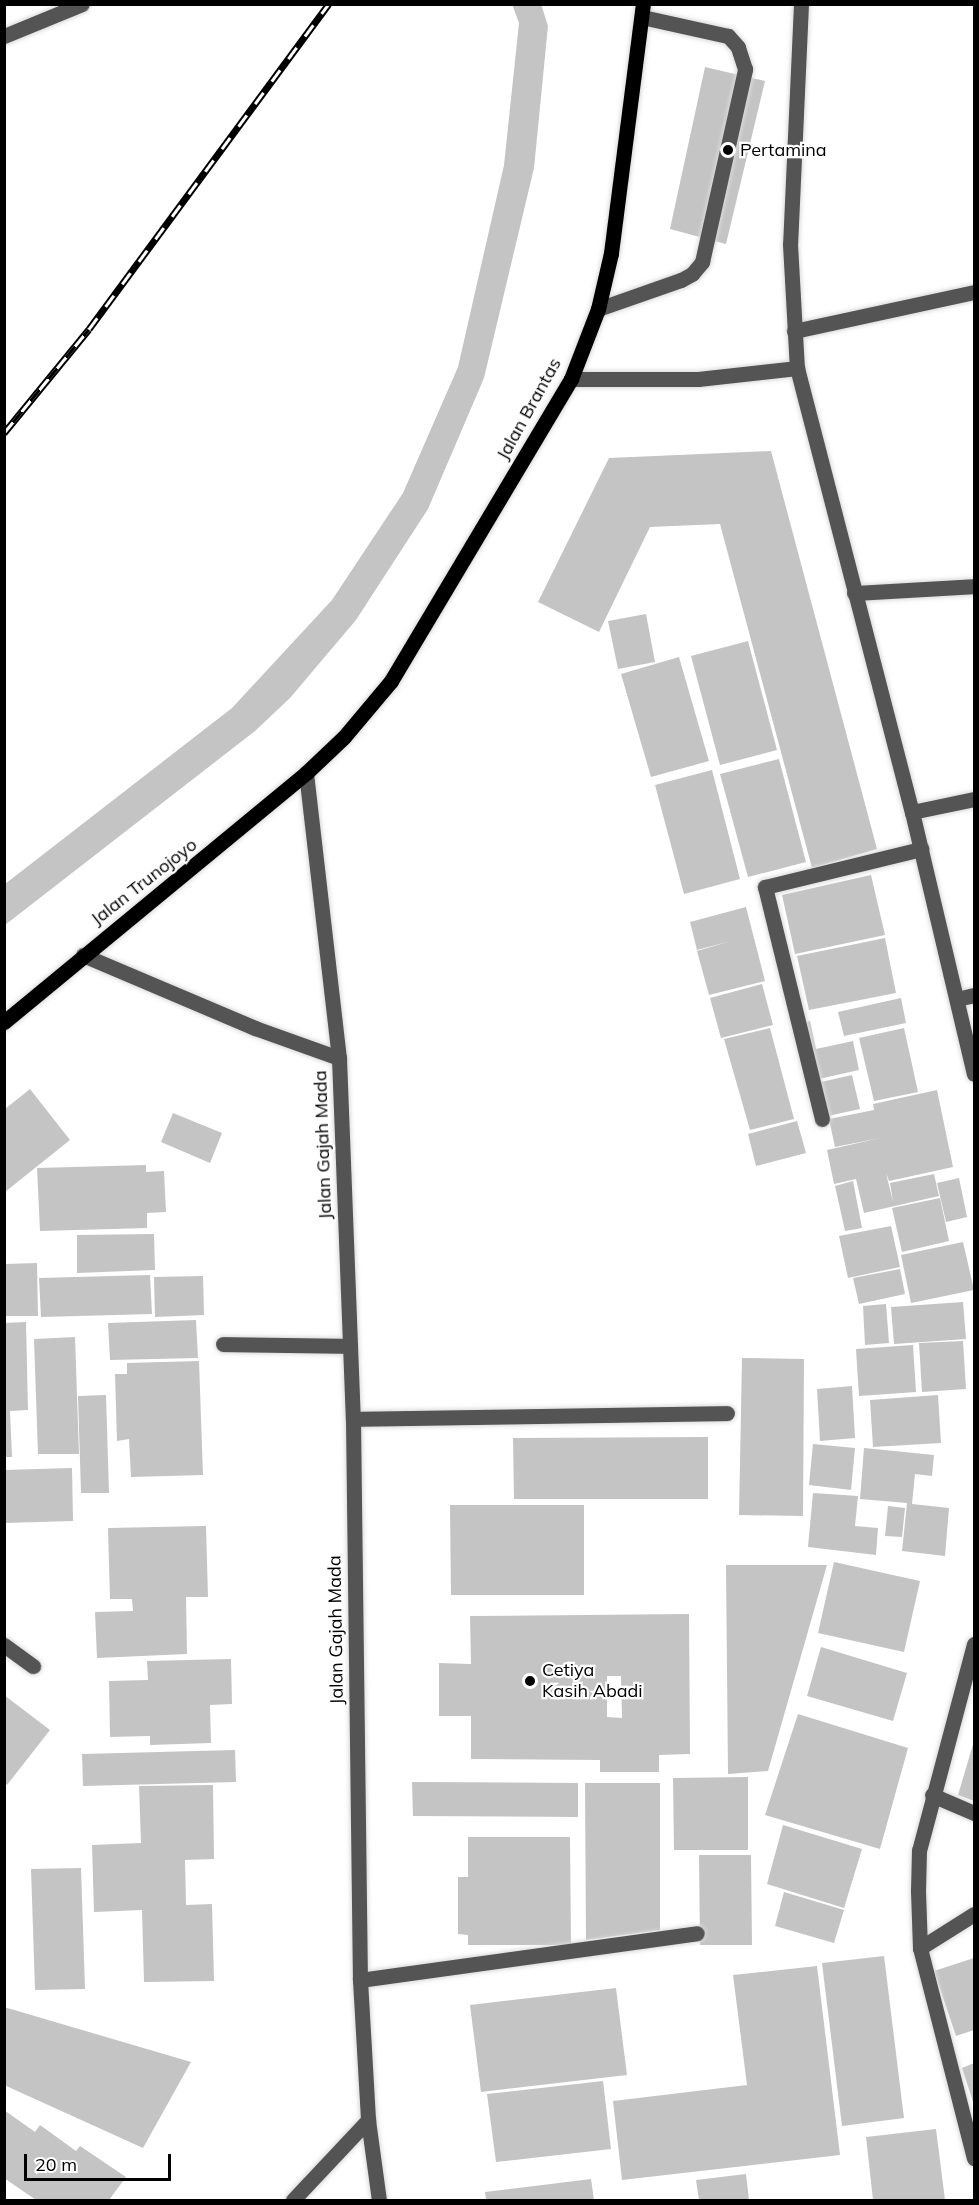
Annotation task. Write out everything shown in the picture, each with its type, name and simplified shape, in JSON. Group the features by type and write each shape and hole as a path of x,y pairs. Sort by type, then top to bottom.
{"main road":[{"name":"Jalan Brantas","path":"306,773 345,737 390,681 571,379 598,309 611,253 642,11"},
{"name":"Jalan Trunojoyo","path":"4,1022 306,773"}],"street":[{"path":"4,36 82,4"},
{"path":"801,4 791,177 794,331 797,369 912,812 975,1074"},
{"path":"598,309 681,280 692,274 702,262 745,69 738,47 728,36 642,11"},
{"path":"794,331 975,292"},
{"path":"571,379 698,379 797,369"},
{"path":"854,593 975,586"},
{"name":"Jalan Gajah Mada","path":"306,773 339,1058 353,1419 360,1980 368,2120 380,2200"},
{"path":"912,812 975,799"},
{"path":"822,1119 765,887 921,849"},
{"name":"Jalan Gajah Mada","path":"83,955 255,1028 339,1058"},
{"path":"957,999 975,995"},
{"path":"223,1344 351,1346"},
{"path":"353,1419 727,1413"},
{"path":"975,1644 932,1795 919,1850 920,1948 975,2158"},
{"path":"4,1646 33,1666"},
{"path":"932,1795 975,1813"},
{"path":"920,1948 975,1914"},
{"path":"360,1980 697,1933"},
{"path":"293,2200 368,2120"}],"building":[{"path":"512,4 541,4 548,26 534,168 484,378 428,509 356,620 290,698 255,731 5,925 5,884 232,708 332,600 403,493 458,367 504,165 519,23"},
{"path":"705,67 765,81 726,244 670,229"},
{"path":"771,451 877,849 812,868 720,524 650,527 599,632 538,602 609,458"},
{"path":"646,614 655,662 618,669 608,621"},
{"path":"748,641 777,750 720,765 691,656"},
{"path":"679,657 709,761 651,777 621,674"},
{"path":"779,759 806,862 748,877 720,774"},
{"path":"712,770 740,879 684,894 655,785"},
{"path":"871,875 885,935 795,954 782,895"},
{"path":"746,907 765,981 709,995 697,951 731,941 697,950 690,922"},
{"path":"885,938 896,993 809,1010 797,956"},
{"path":"762,984 773,1025 721,1038 710,998"},
{"path":"901,998 906,1023 844,1036 838,1012"},
{"path":"810,1021 816,1049 853,1041 859,1070 814,1080 801,1023"},
{"path":"770,1028 794,1119 750,1130 724,1039"},
{"path":"904,1028 918,1092 874,1101 859,1038"},
{"path":"852,1075 860,1109 828,1116 821,1082"},
{"path":"30,1089 70,1140 5,1192 5,1109"},
{"path":"937,1090 953,1167 889,1181 886,1173 893,1202 890,1183 934,1174 939,1196 864,1213 856,1179 834,1184 827,1150 880,1138 835,1147 829,1119 874,1110 873,1104"},
{"path":"173,1113 222,1133 210,1163 161,1142"},
{"path":"797,1121 806,1153 756,1166 748,1134"},
{"path":"146,1165 146,1172 164,1171 166,1212 147,1213 147,1228 40,1231 37,1168"},
{"path":"959,1178 967,1217 946,1222 937,1183"},
{"path":"853,1181 862,1228 845,1231 835,1186"},
{"path":"940,1198 949,1241 902,1252 892,1208"},
{"path":"891,1226 900,1267 848,1278 839,1236"},
{"path":"154,1234 155,1270 77,1273 77,1235"},
{"path":"963,1242 974,1290 911,1303 901,1255"},
{"path":"37,1263 38,1316 4,1316 4,1264"},
{"path":"900,1269 905,1294 859,1304 853,1278"},
{"path":"150,1275 152,1314 41,1317 39,1278"},
{"path":"203,1276 204,1315 155,1317 154,1277"},
{"path":"963,1302 966,1339 894,1344 891,1307"},
{"path":"886,1304 889,1343 865,1345 863,1306"},
{"path":"196,1320 198,1358 110,1360 108,1323"},
{"path":"26,1322 28,1410 10,1411 12,1457 4,1457 4,1323"},
{"path":"75,1337 79,1454 38,1454 34,1339"},
{"path":"963,1341 966,1389 922,1392 919,1343"},
{"path":"913,1345 916,1392 859,1396 856,1349"},
{"path":"742,1358 804,1359 803,1516 739,1515"},
{"path":"199,1361 203,1475 131,1477 129,1439 117,1441 115,1374 127,1374 127,1363"},
{"path":"852,1386 855,1438 820,1441 817,1389"},
{"path":"106,1395 109,1493 81,1493 78,1396"},
{"path":"938,1395 941,1443 873,1447 870,1400"},
{"path":"708,1437 708,1499 514,1499 513,1438"},
{"path":"813,1444 855,1448 851,1490 809,1485"},
{"path":"864,1448 934,1455 932,1476 915,1474 912,1504 949,1508 945,1556 902,1551 907,1503 860,1499"},
{"path":"72,1468 73,1521 4,1523 4,1470"},
{"path":"813,1493 858,1496 855,1526 878,1528 876,1555 808,1547"},
{"path":"450,1505 584,1505 584,1595 451,1595"},
{"path":"888,1506 905,1508 902,1537 885,1536"},
{"path":"206,1526 208,1597 186,1597 187,1654 97,1658 95,1612 133,1611 132,1599 110,1599 108,1528"},
{"path":"834,1562 920,1581 904,1652 818,1633"},
{"path":"726,1565 827,1565 768,1771 728,1774"},
{"path":"689,1614 690,1754 659,1755 659,1772 600,1772 600,1760 471,1759 471,1716 439,1716 439,1663 471,1664 470,1616","holes":["607,1676 621,1676 622,1718 607,1717"]},
{"path":"821,1647 907,1673 893,1721 807,1696"},
{"path":"231,1659 232,1704 210,1705 211,1743 150,1745 150,1736 110,1737 109,1681 148,1680 147,1661"},
{"path":"4,1695 50,1730 7,1785 4,1782"},
{"path":"798,1714 908,1748 880,1849 765,1815"},
{"path":"974,1741 974,1801 958,1795"},
{"path":"235,1750 236,1782 83,1786 82,1754"},
{"path":"748,1777 748,1850 674,1850 673,1778"},
{"path":"412,1782 578,1783 578,1817 413,1816"},
{"path":"585,1783 660,1783 660,1930 586,1940"},
{"path":"213,1785 214,1859 185,1860 186,1905 212,1904 214,1981 144,1982 142,1910 94,1912 92,1845 141,1843 139,1786"},
{"path":"783,1825 862,1849 844,1908 767,1884"},
{"path":"468,1837 570,1837 571,1945 468,1945 468,1935 458,1934 458,1877 468,1877"},
{"path":"699,1855 751,1855 752,1945 700,1945"},
{"path":"81,1868 85,1989 35,1990 31,1869"},
{"path":"784,1892 844,1910 834,1943 775,1926"},
{"path":"884,1956 904,2118 842,2126 822,1963"},
{"path":"974,1958 974,2030 956,2036 934,1971"},
{"path":"817,1966 840,2155 622,2180 613,2101 747,2085 733,1975"},
{"path":"616,1988 627,2075 481,2092 470,2005"},
{"path":"4,2007 191,2062 143,2148 4,2085"},
{"path":"974,2063 974,2105 962,2068"},
{"path":"603,2081 611,2149 496,2162 487,2094"},
{"path":"4,2110 35,2132 40,2125 76,2151 80,2146 126,2177 109,2200 36,2200 4,2178"},
{"path":"936,2129 945,2200 873,2200 866,2137"},
{"path":"746,2174 749,2200 699,2200 696,2180"},
{"path":"591,2179 594,2200 486,2200 485,2192"}],"railway":[{"path":"4,433 89,329 329,4"}],"place":[{"name":"Pertamina","path":"728,150"},
{"name":"Cetiya Kasih Abadi","path":"530,1681"}]}
